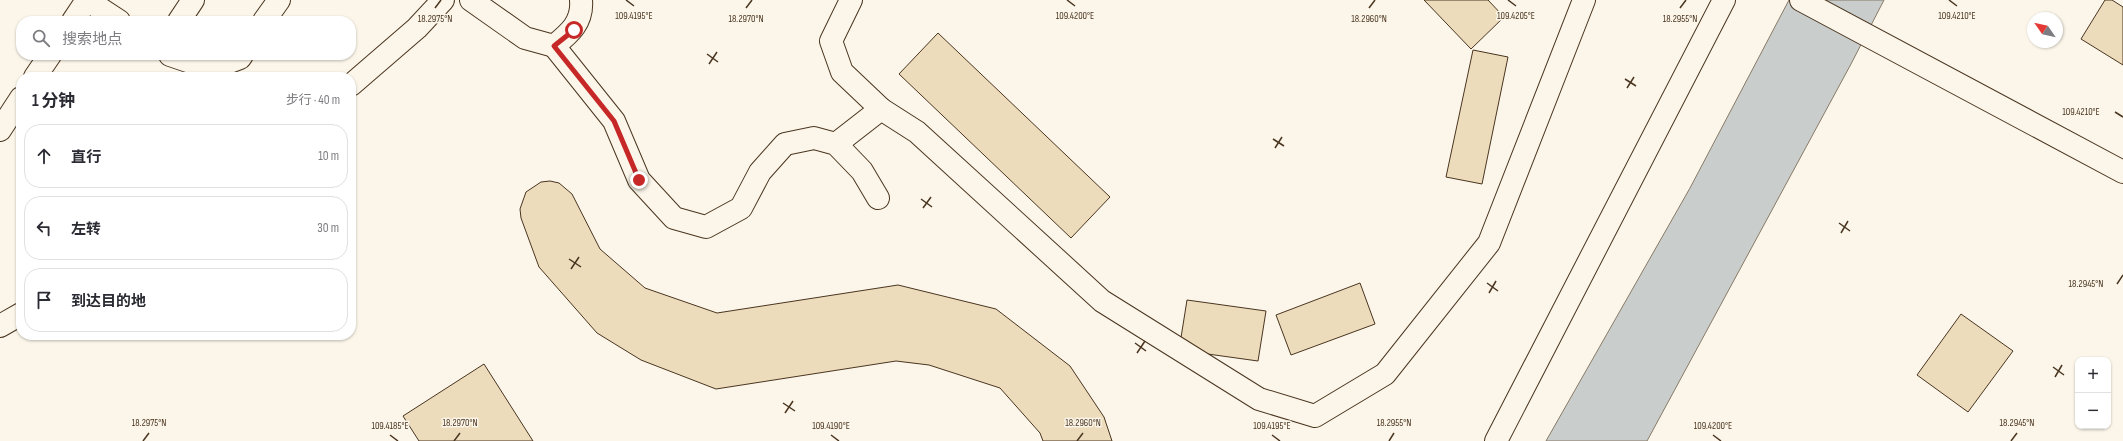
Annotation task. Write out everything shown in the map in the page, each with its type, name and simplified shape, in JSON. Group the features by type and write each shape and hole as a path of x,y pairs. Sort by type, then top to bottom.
{"street":[{"path":"76,16 87,0 111,16"},
{"path":"183,16 194,0"},
{"path":"268,16 279,0"},
{"path":"356,81 417,28 443,0"},
{"path":"471,0 525,38 554,46 614,121 639,180 674,218 706,227 741,208 760,172 785,144 814,138 836,144 862,171 878,198"},
{"path":"554,46 574,30 582,6 581,0"},
{"path":"852,0 831,41 842,72 881,109 917,132 1102,301 1259,399 1315,416 1385,374 1489,243 1584,0"},
{"path":"1496,441 1724,0"},
{"path":"1801,0 2123,172"},
{"path":"38,72 47,60"},
{"path":"185,60 211,69 235,60"},
{"path":"0,130 16,106"},
{"path":"836,144 881,109"},
{"path":"0,326 16,317"}],"shaded area":[{"path":"1789,0 1884,0 1851,64 1647,441 1546,441 1690,188"}],"building":[{"path":"1424,0 1488,0 1504,17 1471,49"},
{"path":"2105,0 2112,0 2123,7 2123,65 2081,39"},
{"path":"938,33 1110,197 1071,238 899,74"},
{"path":"1473,50 1508,57 1482,184 1446,177"},
{"path":"550,181 559,183 572,194 600,249 645,288 717,313 898,285 996,309 1070,366 1104,417 1112,441 1043,441 1040,433 1000,388 929,365 896,361 716,389 641,360 597,333 539,267 521,218 520,209 526,192 541,182"},
{"path":"1360,283 1375,324 1291,355 1276,315"},
{"path":"1187,300 1266,311 1258,361 1179,350"},
{"path":"1961,314 2013,351 1968,412 1917,375"},
{"path":"484,364 533,441 419,441 403,416"}],"route":[{"path":"574,30 554,46 614,121 639,180"}]}
